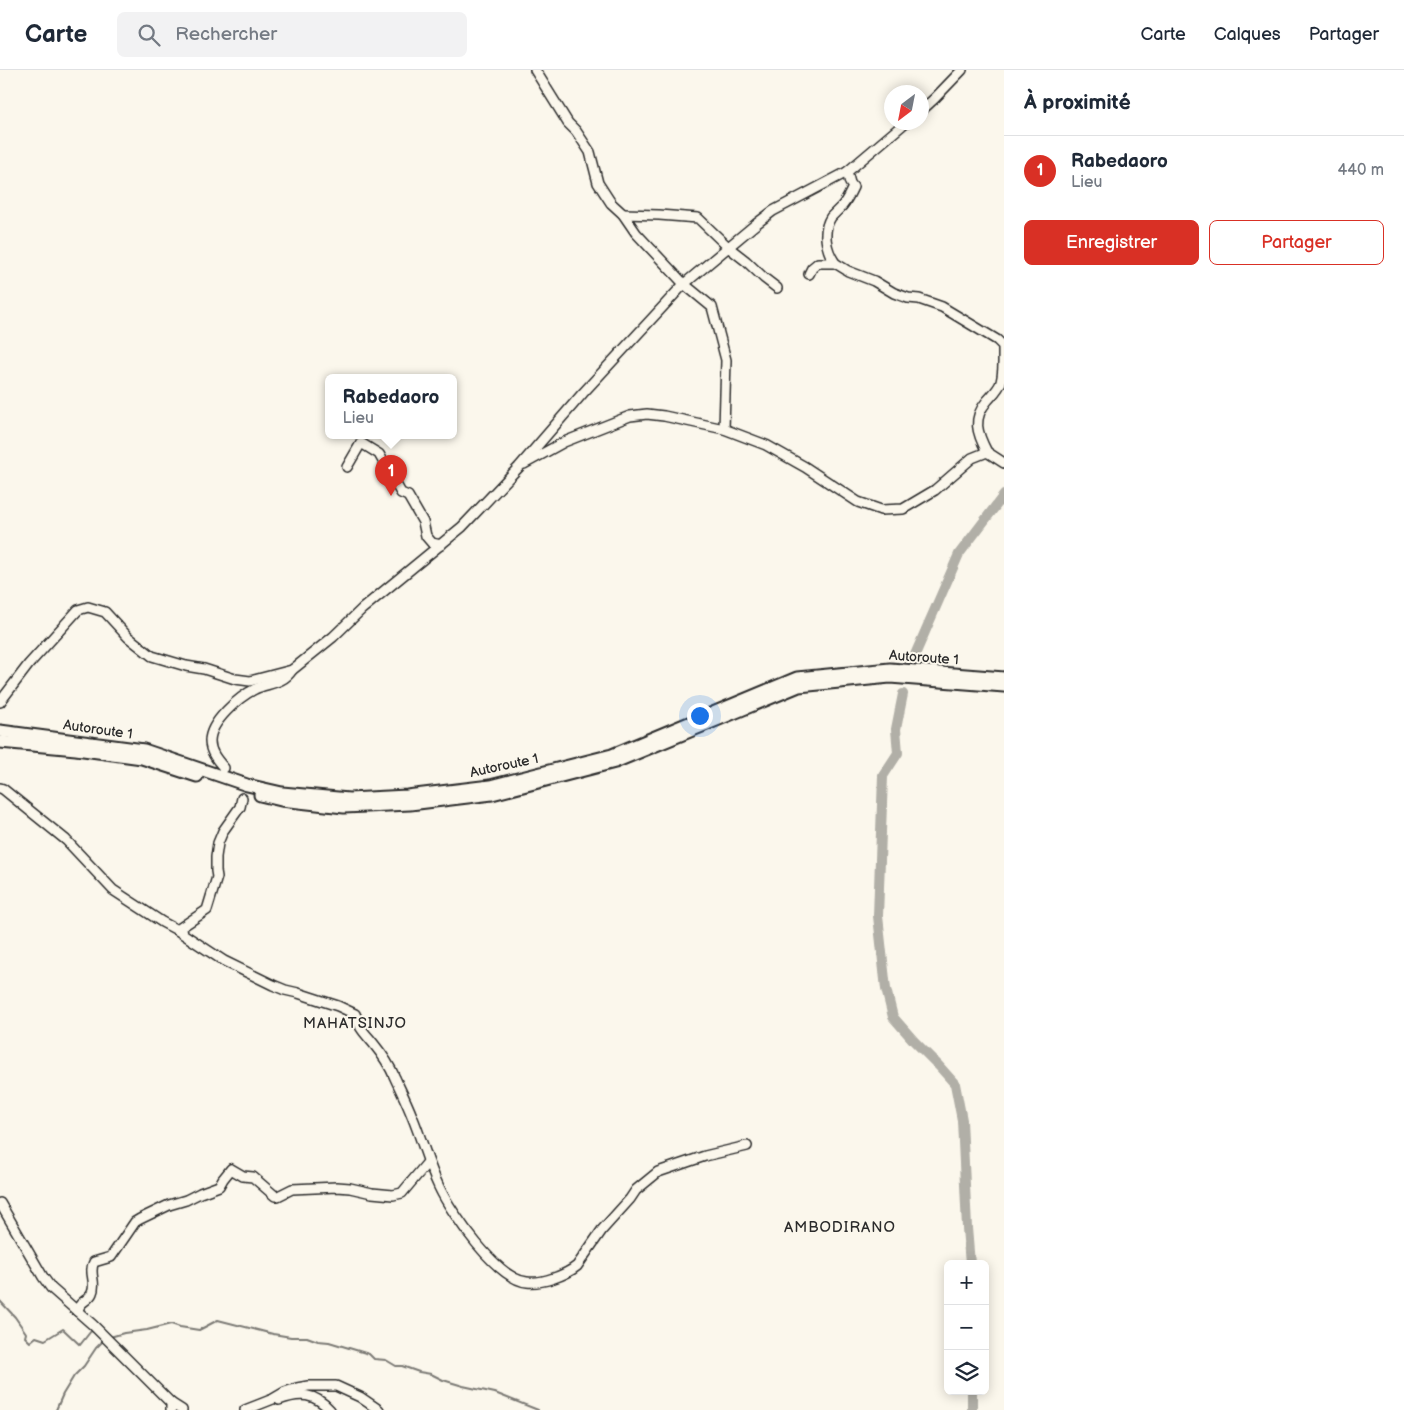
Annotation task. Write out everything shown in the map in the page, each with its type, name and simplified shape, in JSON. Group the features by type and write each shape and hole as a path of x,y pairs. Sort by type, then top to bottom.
{"main road":[{"name":"Autoroute 1","path":"0,731 144,750 247,784 282,792 349,799 490,786 612,754 797,678 890,669 1004,678"},
{"name":"Autoroute 1","path":"0,742 76,749 142,758 236,789 281,800 344,807 410,804 492,794 615,762 799,686 890,677 1004,686"}],"street":[{"path":"535,70 568,123 576,131 590,152 598,183 611,203 623,214 636,233 684,284 712,307 726,360 724,428"},
{"path":"929,104 962,70"},
{"path":"224,768 214,757 210,742 211,736 214,727 238,700 254,690 284,679 369,603 462,527 519,467 583,393 684,284 756,224 774,211 847,172 897,130"},
{"path":"847,172 853,188 841,208 831,217 827,228 826,241 835,263 848,272 874,281 894,293 908,298 920,299 942,307 998,340 1003,346 1001,383 984,404 976,424 979,438 987,452 1004,463"},
{"path":"623,214 698,218 728,248 777,288"},
{"path":"810,274 812,268 818,263 835,263"},
{"path":"519,467 564,442 630,416 647,414 664,416 724,428 766,445 805,467 858,502 881,510 903,509 935,490 972,458 987,452"},
{"path":"347,467 361,443 379,454 401,493 408,496 423,522 426,536 432,542 441,545"},
{"path":"0,702 50,638 78,610 88,607 105,612 128,637 152,656 235,679 250,681 292,670"},
{"path":"0,788 66,840 113,890 162,922 224,961 273,985 338,1006 355,1014 362,1029 395,1076 439,1189 450,1208 476,1243 491,1260 509,1275 526,1282 542,1282 572,1270 577,1266 602,1230 636,1190 658,1172 705,1156 747,1146"},
{"path":"177,930 207,910 217,877 218,843 223,831 240,807 242,798"},
{"path":"77,1311 93,1292 92,1265 94,1262 110,1257 135,1222 169,1205 219,1186 231,1169 243,1176 254,1177 275,1196 292,1190 337,1187 393,1195 402,1193 428,1162"},
{"path":"0,1203 51,1288 107,1339 171,1407 182,1410"},
{"path":"245,1410 262,1404 285,1392 308,1386 336,1386 360,1397 379,1410"},
{"path":"262,1404 272,1403 287,1397 309,1395 323,1402 330,1410"}],"waterway":[{"path":"914,657 959,554 1004,495"},
{"path":"903,694 896,729 898,753 883,776 878,916 886,989 893,1017 955,1084 962,1120 970,1260"},
{"path":"0,1301 15,1317 26,1333 25,1337 30,1342 36,1337 45,1340 63,1329 80,1345 91,1331 96,1333"},
{"path":"110,1337 171,1324 199,1330 218,1320 273,1334 307,1337 329,1342 369,1354 374,1359 386,1360 396,1366 431,1374 463,1386 495,1393 538,1410"},
{"path":"56,1410 74,1376 103,1341"},
{"path":"972,1395 972,1410"}],"place":[{"name":"Rabedaoro","path":"391,496"}],"district":[{"name":"MAHATSINJO","path":"355,1023"},
{"name":"AMBODIRANO","path":"840,1227"}]}
